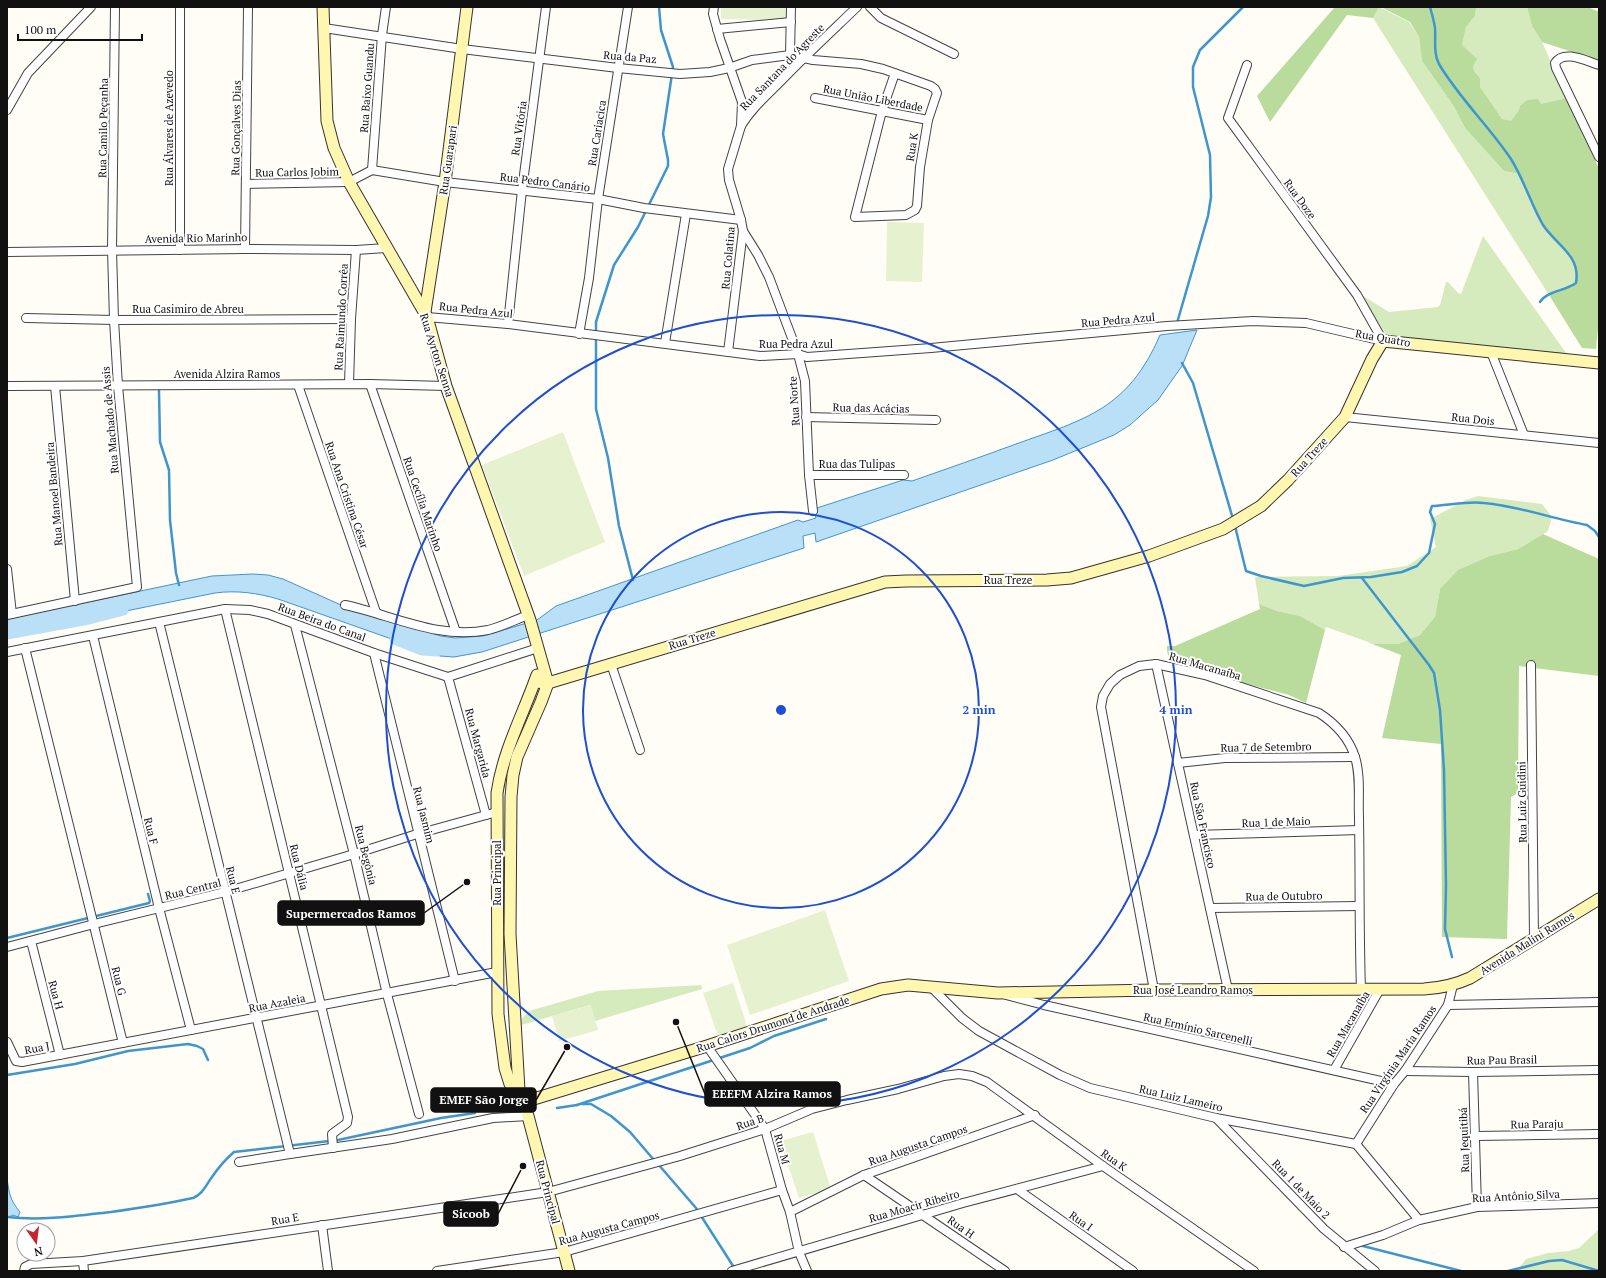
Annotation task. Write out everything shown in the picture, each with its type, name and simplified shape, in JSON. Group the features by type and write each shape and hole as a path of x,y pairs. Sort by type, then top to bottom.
{"street":[{"path":"7,110 28,73 91,7"},
{"name":"Rua Camilo Peçanha","path":"112,250 115,7"},
{"name":"Rua Álvares de Azevedo","path":"180,7 180,250"},
{"name":"Rua Gonçalves Dias","path":"245,249 248,7"},
{"name":"Rua Ayrton Senna","path":"323,7 328,121 334,148 349,182 386,248 426,314 446,386 529,617 538,648"},
{"name":"Rua Baixo Guandu","path":"372,170 382,35 386,7"},
{"name":"Rua Guarapari","path":"426,314 445,182 467,7"},
{"name":"Rua Vitória","path":"508,324 522,190 546,7"},
{"name":"Rua Cariacica","path":"579,334 589,278 598,199 628,7"},
{"name":"Rua Colatina","path":"714,7 713,14 717,29 729,68 742,102 741,126 728,169 729,180 743,231 728,352"},
{"path":"790,55 791,7"},
{"name":"Rua Santana do Agreste","path":"741,126 747,116 802,58 857,7"},
{"path":"870,7 881,18 954,54"},
{"path":"717,29 791,22"},
{"name":"Rua da Paz","path":"324,28 382,35 462,49 680,74 710,72 729,68 752,60 790,55 802,58 861,64 895,73 931,86"},
{"path":"1599,65 1564,56 1558,58 1555,63 1556,68 1599,157"},
{"name":"Rua Doze","path":"1247,65 1228,118 1357,295 1383,341"},
{"path":"882,111 895,73"},
{"name":"Rua K","path":"882,111 855,217 906,215 917,206 920,167 928,120 936,93 935,89 931,86"},
{"name":"Rua União Liberdade","path":"815,98 928,120"},
{"path":"349,182 372,170"},
{"name":"Rua Pedro Canário","path":"372,170 445,182 598,199 644,208 741,220"},
{"name":"Rua Carlos Jobim","path":"246,184 349,182"},
{"path":"664,343 686,214"},
{"name":"Rua Norte","path":"743,231 758,255 769,278 798,354 805,381 806,418 813,511"},
{"name":"Avenida Rio Marinho","path":"7,252 245,249 356,250 386,248"},
{"name":"Rua Machado de Assis","path":"75,600 137,587 118,386 112,250"},
{"name":"Rua Raimundo Corrêa","path":"349,384 351,319 356,250"},
{"name":"Rua Pedra Azul","path":"426,314 760,356 798,354 807,357 932,348 1167,326"},
{"name":"Rua Casimiro de Abreu","path":"26,318 114,320 351,319"},
{"name":"Rua Quatro","path":"1167,326 1253,321 1306,323 1383,341 1599,363"},
{"name":"Rua Treze","path":"548,683 885,582 906,580 1047,580 1071,578 1149,556 1222,529 1261,506 1288,480 1345,417 1372,359 1383,341"},
{"path":"1491,352 1524,435"},
{"name":"Rua Ana Cristina César","path":"298,384 376,612"},
{"name":"Avenida Alzira Ramos","path":"7,386 370,384 446,386"},
{"name":"Rua Cecília Marinho","path":"370,384 456,632"},
{"name":"Rua Manoel Bandeira","path":"55,386 75,600"},
{"name":"Rua Dois","path":"1345,417 1599,443"},
{"name":"Rua das Acácias","path":"806,418 936,420"},
{"name":"Rua das Tulipas","path":"810,475 904,475"},
{"path":"7,569 10,615 75,600"},
{"path":"345,605 376,612 413,625 434,630 456,632 490,629 529,617"},
{"name":"Rua Beira do Canal","path":"7,652 225,609 250,610 268,614 374,653 448,677"},
{"name":"Rua Dália","path":"225,609 348,1117 347,1123 334,1132 332,1143"},
{"name":"Rua E","path":"159,622 289,1149"},
{"name":"Rua Begônia","path":"296,625 354,854 387,994 419,1114"},
{"name":"Rua F","path":"93,636 159,908 191,1030"},
{"name":"Rua G","path":"25,648 123,1043"},
{"path":"448,677 538,648 548,683 535,682"},
{"name":"Rua Principal","path":"518,1090 510,1084 505,1068 498,1014 491,813 497,793 501,770 514,732 535,682 538,648"},
{"name":"Rua Jasmim","path":"374,653 454,981"},
{"path":"611,664 640,750"},
{"name":"Rua Macanaíba","path":"1154,990 1101,707 1104,696 1110,684 1120,675 1139,666 1156,664 1205,676 1319,713 1340,729 1355,757 1359,782 1361,989"},
{"name":"Rua São Francisco","path":"1156,664 1228,990"},
{"name":"Rua Luiz Guidini","path":"1531,665 1534,938"},
{"name":"Rua Margarida","path":"448,677 491,813"},
{"name":"Rua Principal","path":"548,683 531,722 512,775 510,797 510,934 518,1090 526,1109 568,1271"},
{"name":"Rua 7 de Setembro","path":"1178,763 1225,758 1355,757"},
{"name":"Rua Central","path":"30,941 225,892 491,813"},
{"name":"Rua 1 de Maio","path":"1194,836 1359,830"},
{"name":"Avenida Malini Ramos","path":"1453,985 1470,978 1599,899"},
{"name":"Rua de Outubro","path":"1210,908 1359,906"},
{"path":"7,947 30,941"},
{"name":"Rua H","path":"30,941 60,1054"},
{"name":"Rua Azaleia","path":"60,1054 387,994 497,972"},
{"name":"Rua Calors Drumond de Andrade","path":"526,1109 707,1046 881,989 897,985 932,988"},
{"name":"Rua José Leandro Ramos","path":"932,988 998,993 1154,990 1424,989 1453,985"},
{"name":"Rua Virgínia Maria Ramos","path":"1356,1144 1394,1084 1448,1005 1453,985"},
{"name":"Rua Luiz Lameiro","path":"932,988 962,1018 979,1031 1075,1082 1090,1088 1216,1118 1356,1144"},
{"name":"Rua Macanaíba","path":"1334,1070 1380,989"},
{"name":"Rua Ermínio Sarcenelli","path":"998,993 1052,1007 1394,1084"},
{"path":"1448,1005 1599,1002"},
{"name":"Rua J","path":"7,1042 16,1061 22,1062 60,1054"},
{"name":"Rua M","path":"707,1046 765,1129 782,1190 790,1212 800,1252 807,1271"},
{"name":"Rua Pau Brasil","path":"1404,1071 1473,1072 1599,1070"},
{"name":"Rua Jequitibá","path":"1473,1072 1477,1207"},
{"name":"Rua K","path":"959,1074 972,1076 987,1082 1035,1115 1103,1166 1254,1271"},
{"name":"Rua B","path":"548,1192 680,1156 765,1129 812,1109 898,1089 944,1076 959,1074"},
{"path":"239,1162 289,1149 332,1143 392,1139 493,1118 526,1109"},
{"name":"Rua Augusta Campos","path":"790,1212 864,1175 1035,1115"},
{"name":"Rua 1 de Maio 2","path":"1216,1118 1324,1229 1375,1271"},
{"name":"Rua Paraju","path":"1476,1136 1599,1134"},
{"path":"1356,1144 1418,1220"},
{"name":"Rua Moacir Ribeiro","path":"732,1271 923,1215 1103,1166"},
{"name":"Rua H","path":"864,1175 1002,1271"},
{"name":"Rua I","path":"1017,1189 1133,1271"},
{"name":"Rua Augusta Campos","path":"438,1271 564,1252 782,1190"},
{"name":"Rua E","path":"24,1269 31,1264 83,1261 548,1192"},
{"name":"Rua Antônio Silva","path":"1344,1247 1383,1235 1418,1220 1477,1207 1599,1203"},
{"path":"322,1225 328,1271"},
{"path":"83,1261 84,1271"}],"green space":[{"path":"721,7 789,7 789,20 721,19"},
{"path":"1335,7 1379,7 1373,18 1347,15 1270,122 1257,96"},
{"path":"1379,7 1409,22 1419,37 1422,61 1453,105 1465,128 1504,171 1518,174 1543,225 1553,238 1571,255 1576,275 1576,283 1549,295 1373,18"},
{"path":"1381,7 1476,7 1475,16 1466,27 1462,45 1477,59 1473,66 1474,71 1480,78 1480,87 1502,119 1511,121 1519,110 1520,106 1527,100 1538,99 1541,104 1567,98 1599,169 1599,318 1596,349 1582,348 1549,295 1576,283 1576,275 1571,255 1553,238 1543,225 1519,174 1504,171 1465,128 1453,105 1422,61 1419,37 1410,22"},
{"path":"1476,7 1527,7 1532,26 1542,42 1567,98 1519,110 1511,122 1502,119 1480,87 1480,78 1474,71 1462,45 1466,27 1475,16"},
{"path":"1527,7 1588,7 1599,12 1599,61 1542,42 1532,26"},
{"path":"887,222 924,223 922,282 886,281"},
{"path":"1483,236 1569,357 1387,336 1360,294 1389,312 1438,307 1440,305 1446,282 1448,282 1458,293 1461,294"},
{"path":"563,432 605,542 524,576 482,465"},
{"path":"1478,496 1542,504 1552,517 1548,531 1518,549 1490,556 1440,589 1435,618 1420,635 1398,644 1374,644 1326,627 1325,630 1300,616 1277,611 1259,604 1255,577 1338,576 1407,566 1436,547 1430,519 1466,500"},
{"path":"1543,534 1599,559 1599,676 1519,666 1518,793 1511,797 1507,939 1442,937 1441,744 1382,738 1401,655 1367,642 1374,644 1398,644 1420,635 1435,617 1440,589 1458,570 1490,556 1518,549"},
{"path":"1259,604 1277,611 1300,616 1325,630 1306,703 1289,695 1178,666 1168,655 1167,646 1175,646 1260,609"},
{"path":"825,910 849,981 750,1015 727,945"},
{"path":"733,983 747,1026 718,1036 703,993"},
{"path":"701,985 702,989 595,1021 590,1005 518,1026 518,1023 529,1011 598,991"},
{"path":"591,1005 598,1030 559,1041 552,1016"},
{"path":"813,1132 831,1189 799,1198 780,1141"},
{"path":"1599,1229 1599,1271 1520,1271 1519,1268 1526,1259 1548,1253 1569,1251 1579,1248"}],"water":[{"path":"1197,330 1182,366 1158,400 1130,425 1114,435 1053,460 816,542 815,533 803,536 804,548 482,652 454,657 440,656 278,599 239,592 215,593 7,635 7,619 212,576 253,574 268,575 283,579 341,605 441,636 455,638 483,636 537,620 556,606 798,520 803,522 816,518 813,511 817,508 903,480 912,481 1064,427 1102,408 1119,395 1134,380 1147,360 1160,335"},
{"path":"7,1178 10,1196 20,1212 18,1217 13,1215 7,1218"}],"waterway":[{"path":"633,580 619,526 608,458 596,409 596,322 614,265 638,227 668,166 663,134 673,67 661,30 659,7"},
{"path":"1177,323 1208,216 1211,197 1210,155 1193,87 1193,67 1200,50 1243,7"},
{"path":"1430,7 1434,20 1435,50 1439,64 1456,89 1511,159 1543,225 1566,251 1575,265 1577,273 1576,283 1572,286 1552,293 1543,298 1540,302"},
{"path":"1182,363 1193,383 1233,519"},
{"path":"159,391 160,442 169,470 170,520 176,573 179,585"},
{"path":"1235,526 1246,571 1304,586 1343,578 1371,577 1402,572 1417,566 1429,553 1435,524 1430,512 1432,506 1478,503 1510,507 1587,525 1595,531 1599,537"},
{"path":"1362,578 1434,673 1440,710 1444,770 1446,885 1445,929 1452,957"},
{"path":"7,635 89,620 124,611"},
{"path":"394,640 422,651 437,652"},
{"path":"7,938 149,903 150,901 148,894"},
{"path":"577,1105 750,1048 774,1036 826,1019"},
{"path":"7,1075 75,1064 128,1051 188,1044 203,1049 208,1060"},
{"path":"582,1104 591,1104 611,1116 630,1132 654,1160"},
{"path":"557,1108 577,1105"},
{"path":"7,1217 46,1218 72,1216 132,1209 193,1198 202,1192 219,1167 234,1152 338,1140 441,1118 475,1113"},
{"path":"658,1164 696,1208 735,1269"},
{"path":"1359,1245 1461,1271"},
{"path":"1508,1271 1549,1261 1562,1260 1599,1271"}],"place":[{"name":"Supermercados Ramos","path":"467,882"},
{"name":"EEEFM Alzira Ramos","path":"676,1022"},
{"name":"EMEF São Jorge","path":"567,1047"},
{"name":"Sicoob","path":"523,1166"}]}
